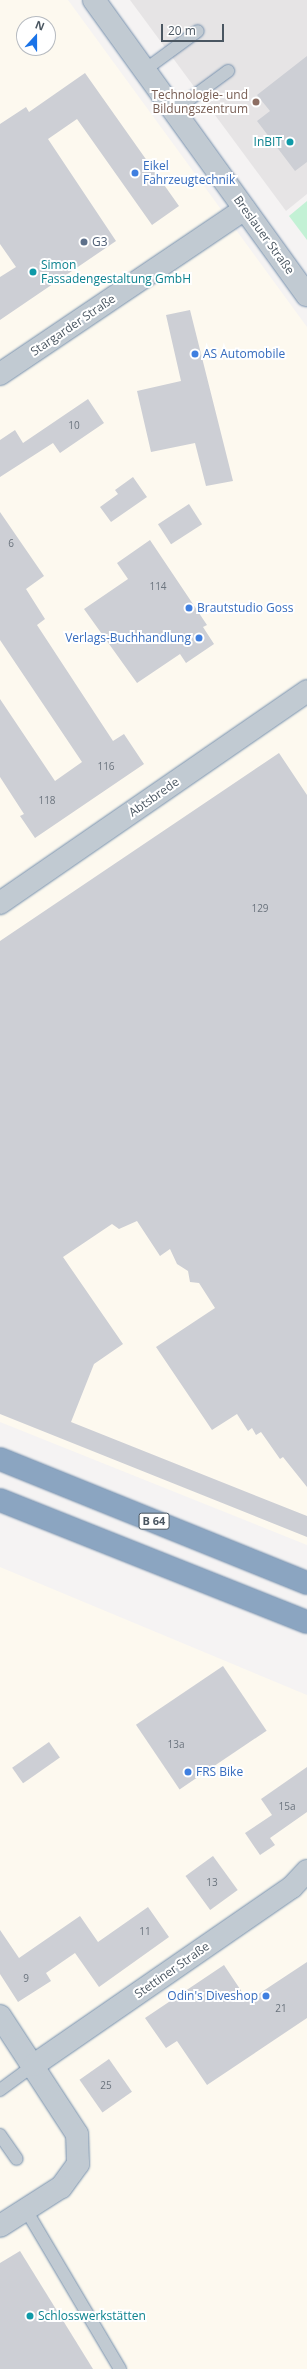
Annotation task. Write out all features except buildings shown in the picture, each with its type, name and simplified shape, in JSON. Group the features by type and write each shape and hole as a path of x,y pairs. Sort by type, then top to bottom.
{"highway":[{"name":"B 64","path":"0,1459 307,1583"},
{"path":"0,1500 307,1622"}],"street":[{"name":"Breslauer Straße","path":"94,0 146,69 307,295"},
{"name":"Stargarder Straße","path":"0,374 245,209"},
{"name":"Abtsbrede","path":"0,903 307,691"},
{"name":"Stettiner Straße","path":"34,2065 292,1887 307,1871"},
{"path":"0,2016 34,2065 77,2134 78,2164 61,2187 0,2226"}],"lane":[{"path":"146,69 198,31"},
{"path":"175,110 228,71"},
{"path":"0,2090 34,2065"},
{"path":"0,2135 17,2159"},
{"path":"26,2210 120,2369"}],"shaded area":[{"path":"0,0 68,0 307,327 307,1545 0,1422"},
{"name":"Technologie- und Bildungszentrum","path":"130,0 307,0 307,194 286,211"},
{"path":"0,1567 307,1695 307,2369 0,2369"}],"green space":[{"path":"307,201 307,240 289,216"}],"place":[{"name":"Technologie- und Bildungszentrum","path":"256,102"},
{"name":"InBIT","path":"290,142"},
{"name":"Eikel Fahrzeugtechnik","path":"135,173"},
{"name":"G3","path":"84,242"},
{"name":"Simon Fassadengestaltung GmbH","path":"33,272"},
{"name":"AS Automobile","path":"195,354"},
{"name":"Brautstudio Goss","path":"189,608"},
{"name":"Verlags-Buchhandlung","path":"199,638"},
{"name":"FRS Bike","path":"188,1772"},
{"name":"Odin's Diveshop","path":"266,1996"},
{"name":"Schlosswerkstätten","path":"30,2316"}]}
